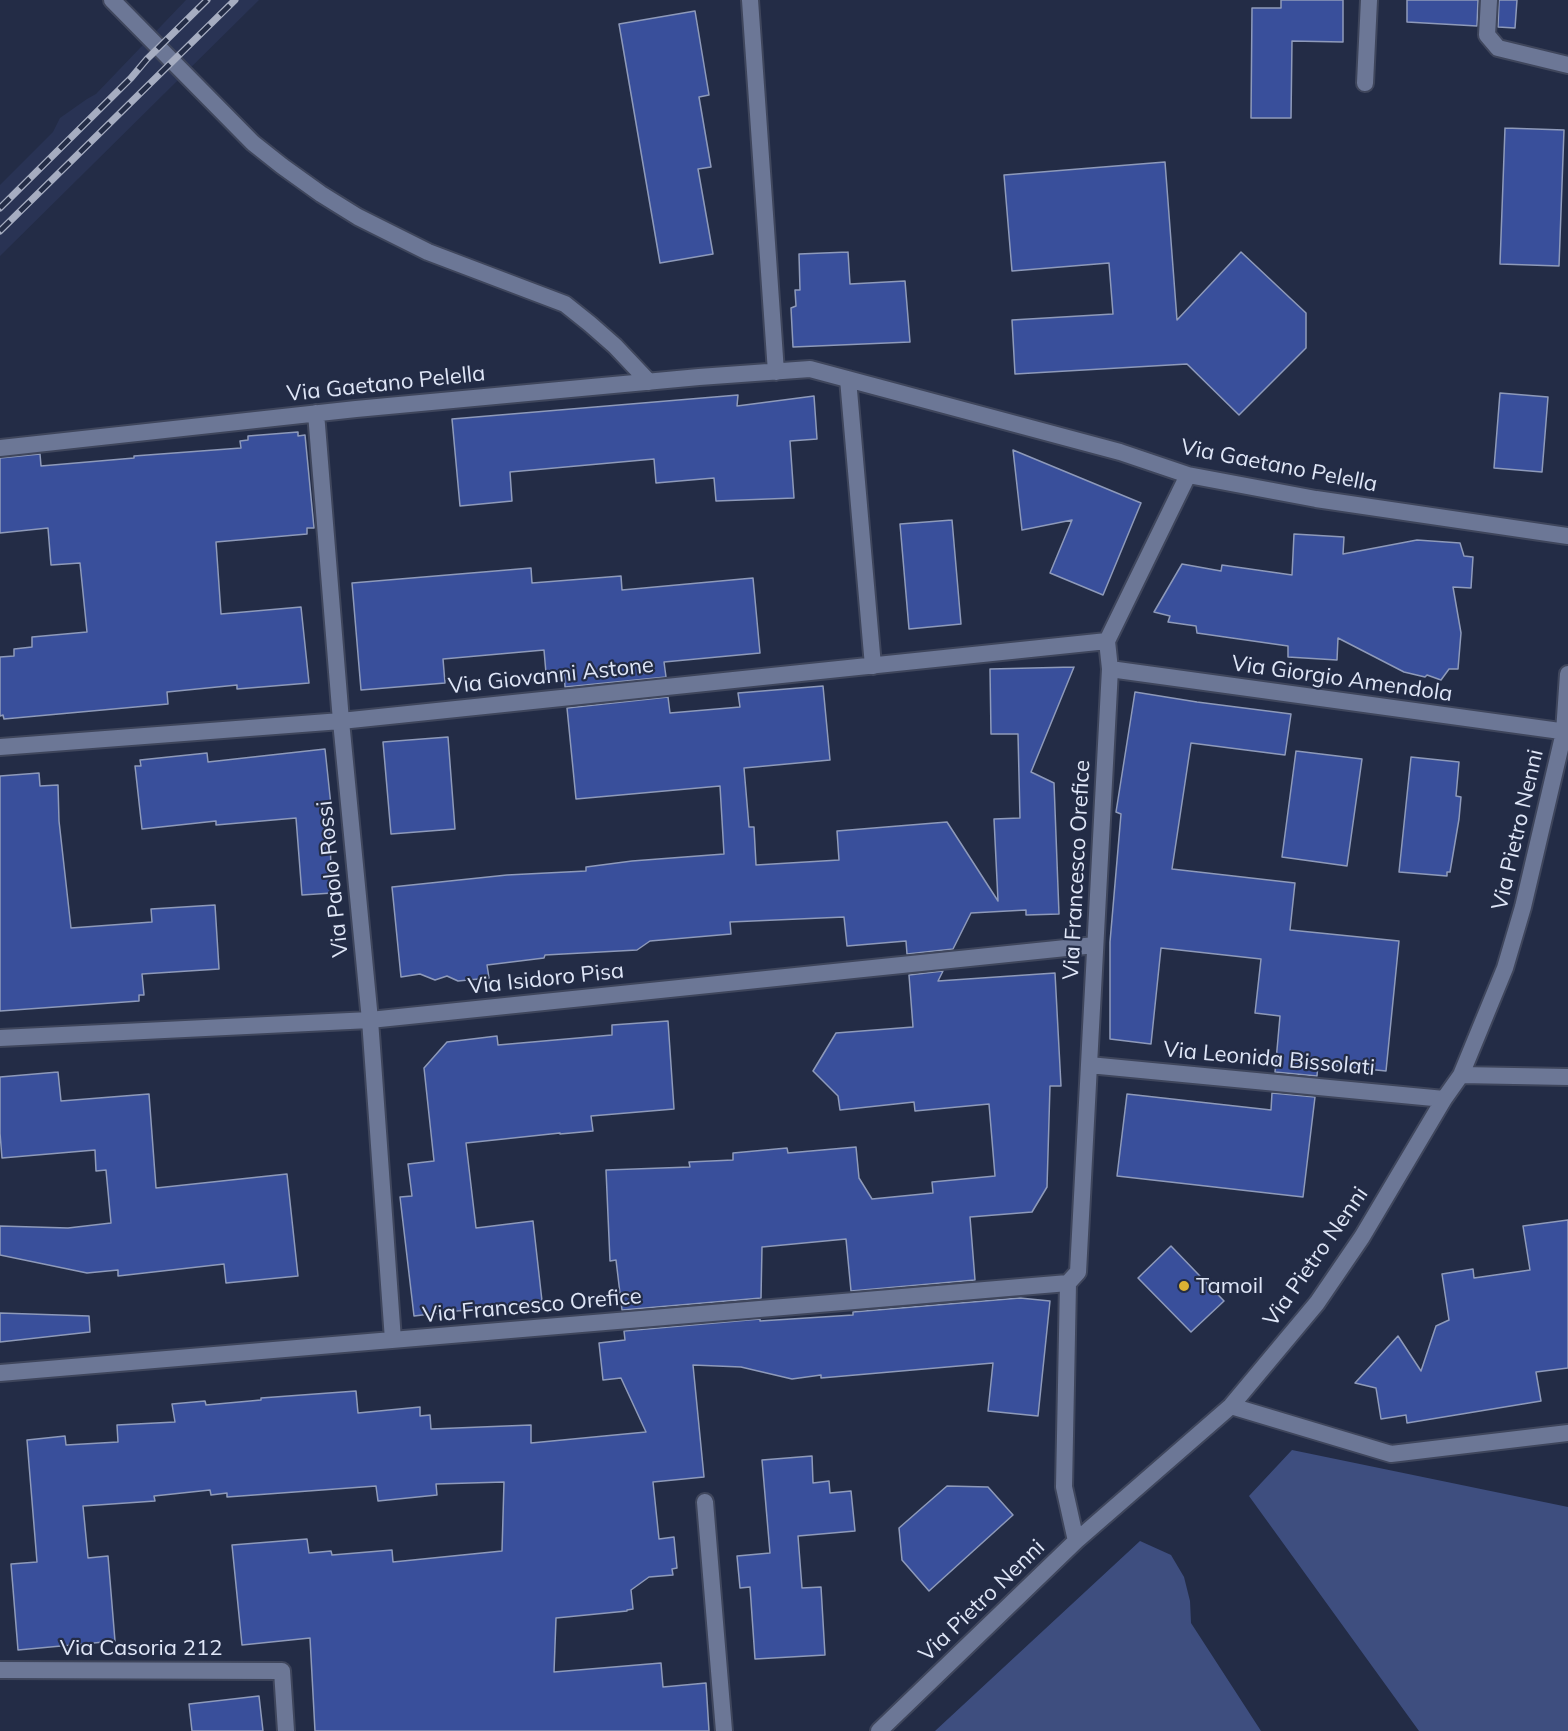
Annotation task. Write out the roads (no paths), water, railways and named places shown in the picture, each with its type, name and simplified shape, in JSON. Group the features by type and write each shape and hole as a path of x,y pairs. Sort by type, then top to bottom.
{"street":[{"path":"112,0 253,143 321,194 358,217 428,252 565,304 615,346 649,382"},
{"path":"750,0 776,372"},
{"path":"1365,83 1369,0"},
{"path":"1489,0 1487,35 1498,48 1568,65"},
{"name":"Via Gaetano Pelella","path":"0,448 316,413 810,369 1120,452 1188,475 1316,499 1568,536"},
{"path":"848,379 873,666"},
{"name":"Via Paolo Rossi","path":"316,413 341,721 370,1020 393,1340"},
{"path":"1107,641 1188,475"},
{"name":"Via Giovanni Astone","path":"0,747 341,721 1107,641"},
{"name":"Via Francesco Orefice","path":"1076,1541 1064,1487 1068,1283 1078,1272 1110,669 1107,641"},
{"name":"Via Giorgio Amendola","path":"1110,669 1566,732"},
{"name":"Via Pietro Nenni","path":"879,1731 1076,1541 1231,1406 1317,1303 1362,1237 1444,1099 1461,1075 1505,968 1523,907 1566,732 1568,674"},
{"name":"Via Isidoro Pisa","path":"0,1038 370,1020 1095,945"},
{"name":"Via Leonida Bissolati","path":"1089,1065 1444,1099"},
{"path":"1461,1075 1568,1077"},
{"name":"Via Francesco Orefice","path":"0,1373 1068,1283"},
{"path":"1231,1406 1392,1454 1568,1433"},
{"path":"705,1502 724,1731"},
{"name":"Via Casoria 212","path":"0,1670 282,1671 286,1731"}],"railway":[{"path":"0,208 207,0"},
{"path":"0,231 235,0"}],"place":[{"name":"Tamoil","path":"1184,1286"}]}
